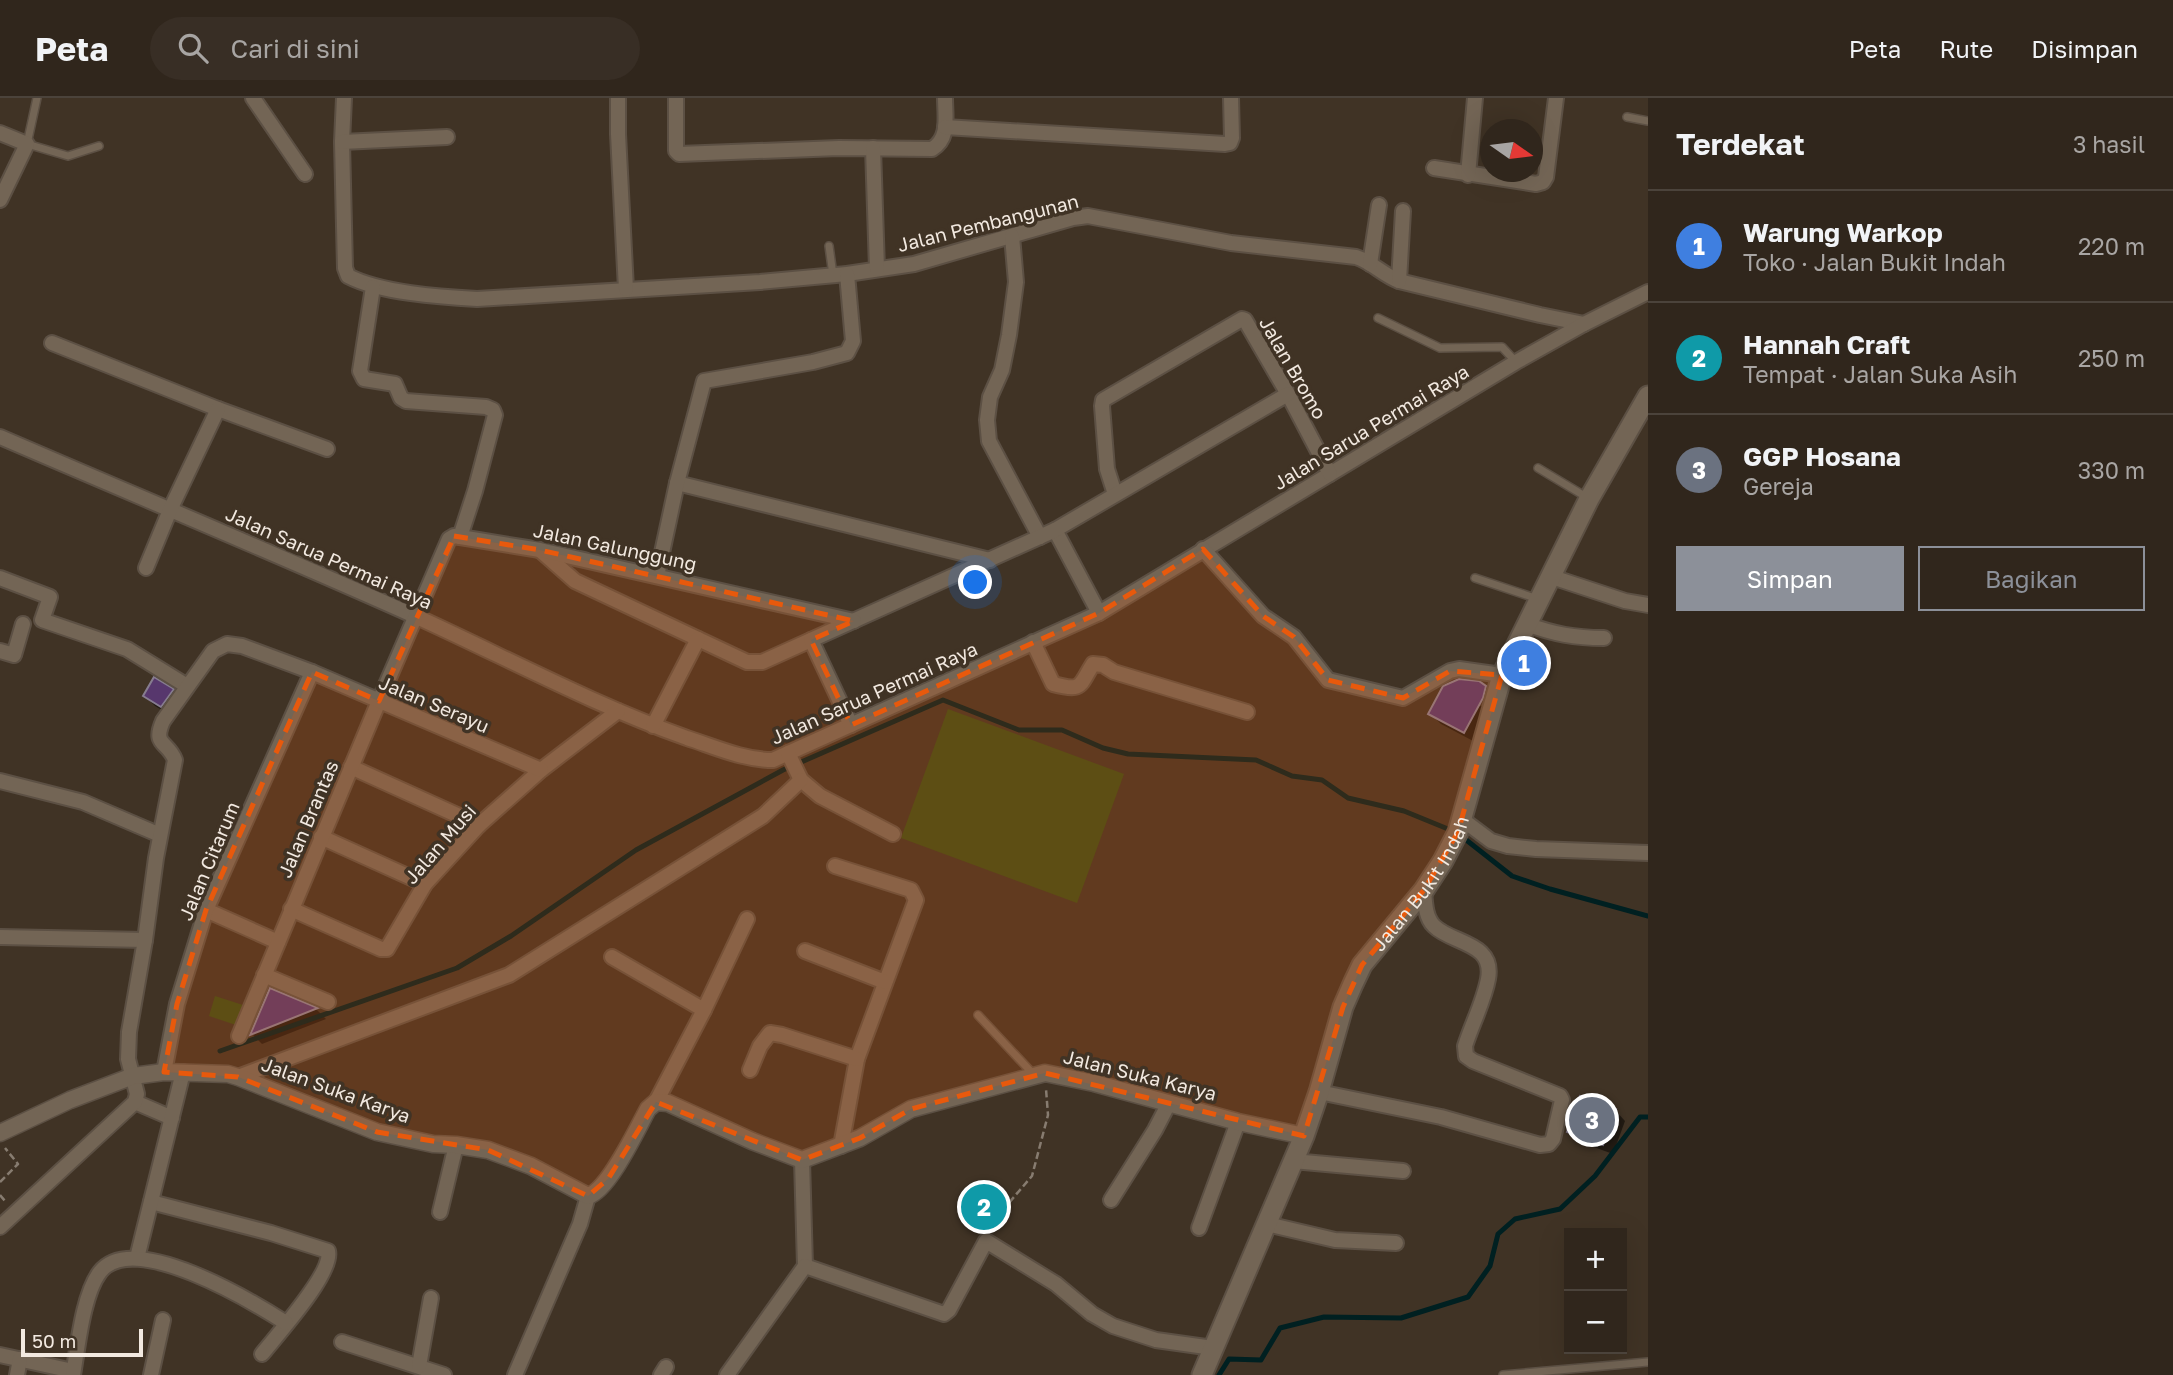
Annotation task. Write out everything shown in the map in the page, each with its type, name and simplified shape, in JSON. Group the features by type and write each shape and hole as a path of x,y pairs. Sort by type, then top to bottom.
{"main road":[{"name":"Jalan Bukit Indah","path":"1202,1375 1304,1136 1343,1007 1362,965 1424,890 1443,861 1458,831 1502,675 1589,499 1648,396"}],"street":[{"path":"253,98 305,174"},
{"path":"344,98 342,142 447,137"},
{"path":"618,98 626,289"},
{"path":"676,98 676,151 679,154 873,148 932,149 940,144 944,135 945,98"},
{"path":"945,127 1225,144 1230,143 1232,138 1231,98"},
{"path":"1468,175 1475,98"},
{"path":"1434,168 1536,184 1543,182 1546,177 1556,98"},
{"path":"0,133 27,144 0,200"},
{"name":"Jalan Pembangunan","path":"342,142 345,268 348,276 373,286 449,298 477,299 760,282 840,274 914,264 1088,216 1231,243 1356,257 1399,281 1584,324"},
{"path":"873,148 877,269"},
{"path":"1370,264 1379,205"},
{"path":"1399,281 1404,211"},
{"path":"1013,236 1016,282 1009,335 1002,370 990,397 987,420 989,441 1040,537"},
{"path":"657,576 677,483 704,381 813,362 847,353 853,341 840,274"},
{"path":"373,286 360,371 364,379 395,384 401,398 407,401 486,407 493,410 495,415 460,537 449,539 416,617"},
{"name":"Jalan Sarua Permai Raya","path":"0,437 416,617 653,726 740,756 774,760 794,766 851,725 1099,613 1516,362 1648,292"},
{"name":"Jalan Bromo","path":"1115,494 1107,469 1102,406 1104,400 1242,319 1288,394 1330,474"},
{"path":"52,343 327,449"},
{"path":"540,550 575,581 747,662 762,662 1055,530 1288,394"},
{"path":"146,568 218,409"},
{"path":"677,483 990,560"},
{"path":"1055,530 1099,613"},
{"name":"Jalan Galunggung","path":"460,537 540,550 854,621"},
{"path":"1203,549 1263,616 1294,637 1328,680 1404,698 1450,671 1459,669 1502,675"},
{"path":"1549,576 1648,606"},
{"path":"0,578 50,597 41,620 127,649 187,685 158,733 159,740 174,760 128,1046 137,1094 135,1102 0,1227"},
{"name":"Jalan Brantas","path":"239,1036 416,617"},
{"path":"0,651 14,655 23,624"},
{"path":"1526,624 1558,635 1604,638"},
{"path":"653,726 698,639"},
{"path":"811,639 851,725"},
{"path":"1033,642 1050,680 1057,685 1081,685 1093,664 1098,664 1114,672 1247,712"},
{"name":"Jalan Serayu","path":"187,685 213,651 227,644 242,646 312,672 541,771"},
{"name":"Jalan Citarum","path":"164,1072 177,1004 206,910 312,672"},
{"name":"Jalan Musi","path":"291,909 380,950 387,949 425,884 479,825 541,771 618,711"},
{"path":"238,1077 509,975 763,816 794,766 820,796 893,834"},
{"path":"351,767 479,825"},
{"path":"0,781 83,802 160,835"},
{"path":"1458,831 1508,846 1648,853"},
{"path":"321,837 425,884"},
{"path":"835,866 911,890 916,900 858,1059 841,1146"},
{"path":"1319,1092 1441,1117 1540,1145 1549,1144 1553,1139 1562,1100 1560,1096 1466,1056 1465,1046 1489,976 1486,960 1478,949 1433,925 1427,915 1424,890"},
{"path":"206,910 278,942"},
{"path":"515,1375 580,1224 588,1196 594,1194 608,1179 648,1109 656,1102 747,919"},
{"path":"0,937 145,940"},
{"path":"805,951 885,982"},
{"path":"612,957 704,1010"},
{"path":"264,975 328,1002"},
{"path":"750,1070 760,1046 770,1033 858,1059"},
{"name":"Jalan Suka Karya","path":"0,1132 70,1100 132,1076 164,1072 228,1074 377,1132 433,1144 488,1150 531,1166 588,1196"},
{"path":"137,1258 183,1072"},
{"name":"Jalan Suka Karya","path":"802,1160 880,1128 911,1109 1040,1074 1094,1083 1238,1122 1304,1136"},
{"path":"135,1102 172,1118"},
{"path":"656,1102 668,1103 802,1160 804,1266 727,1375"},
{"path":"1111,1200 1156,1130 1169,1103"},
{"path":"1199,1228 1238,1122"},
{"path":"440,1212 456,1145"},
{"path":"1293,1161 1404,1171"},
{"path":"151,1202 271,1233 328,1251 329,1259 319,1281 262,1354"},
{"path":"1267,1224 1335,1240 1396,1242"},
{"path":"804,1266 944,1314 949,1310 986,1241 1056,1284 1092,1314 1113,1326 1156,1340 1213,1348"},
{"path":"0,1355 73,1373 89,1293 97,1277 111,1262 137,1258 181,1268 202,1276 286,1323"},
{"path":"419,1366 431,1298"},
{"path":"151,1375 163,1320"},
{"path":"342,1342 444,1375"},
{"path":"17,1375 20,1359"}],"lane":[{"path":"37,98 27,144 68,156 99,146"},
{"path":"1627,117 1648,121"},
{"path":"829,246 840,274"},
{"path":"1378,318 1440,348 1502,347 1516,362"},
{"path":"1538,468 1589,499"},
{"path":"1475,578 1538,599"},
{"path":"978,1015 1040,1074"},
{"path":"1503,1375 1648,1362"}],"path":[{"path":"986,1241 1001,1212 1032,1176 1048,1115 1040,1074"},
{"path":"0,1141 18,1164 0,1182"}],"highlighted area":[{"path":"454,536 540,550 854,621 811,640 851,725 1099,613 1203,549 1263,616 1294,637 1328,680 1403,698 1450,671 1502,675 1458,832 1424,890 1362,965 1343,1007 1304,1136 1045,1073 911,1109 860,1138 802,1160 656,1102 608,1179 588,1196 488,1150 377,1132 238,1077 164,1072 177,1004 206,910 312,672 379,701"}],"green space":[{"path":"948,709 1124,774 1077,903 901,838"},
{"path":"215,996 246,1006 239,1026 209,1016"}],"building":[{"path":"154,677 174,689 161,707 143,696"},
{"path":"1459,679 1479,681 1486,686 1483,698 1464,733 1428,714 1443,686"},
{"path":"270,988 318,1008 250,1035"},
{"path":"1580,1096 1616,1109 1603,1145 1567,1132"},
{"path":"981,1191 1001,1207 988,1224 967,1208"}],"waterway":[{"path":"220,1051 457,968 511,936 636,850 783,770 943,700 1019,730 1062,730 1103,748 1128,754 1256,760 1292,776 1322,780 1348,798 1404,811 1448,829 1512,876 1648,916"},
{"path":"1219,1375 1229,1359 1261,1360 1280,1328 1324,1317 1401,1318 1468,1297 1490,1266 1498,1234 1515,1219 1560,1209 1595,1176 1640,1117 1648,1117"}],"place":[{"name":"Warung Warkop","path":"1524,663"},
{"name":"GGP Hosana","path":"1592,1120"},
{"name":"Hannah Craft","path":"984,1207"}]}
